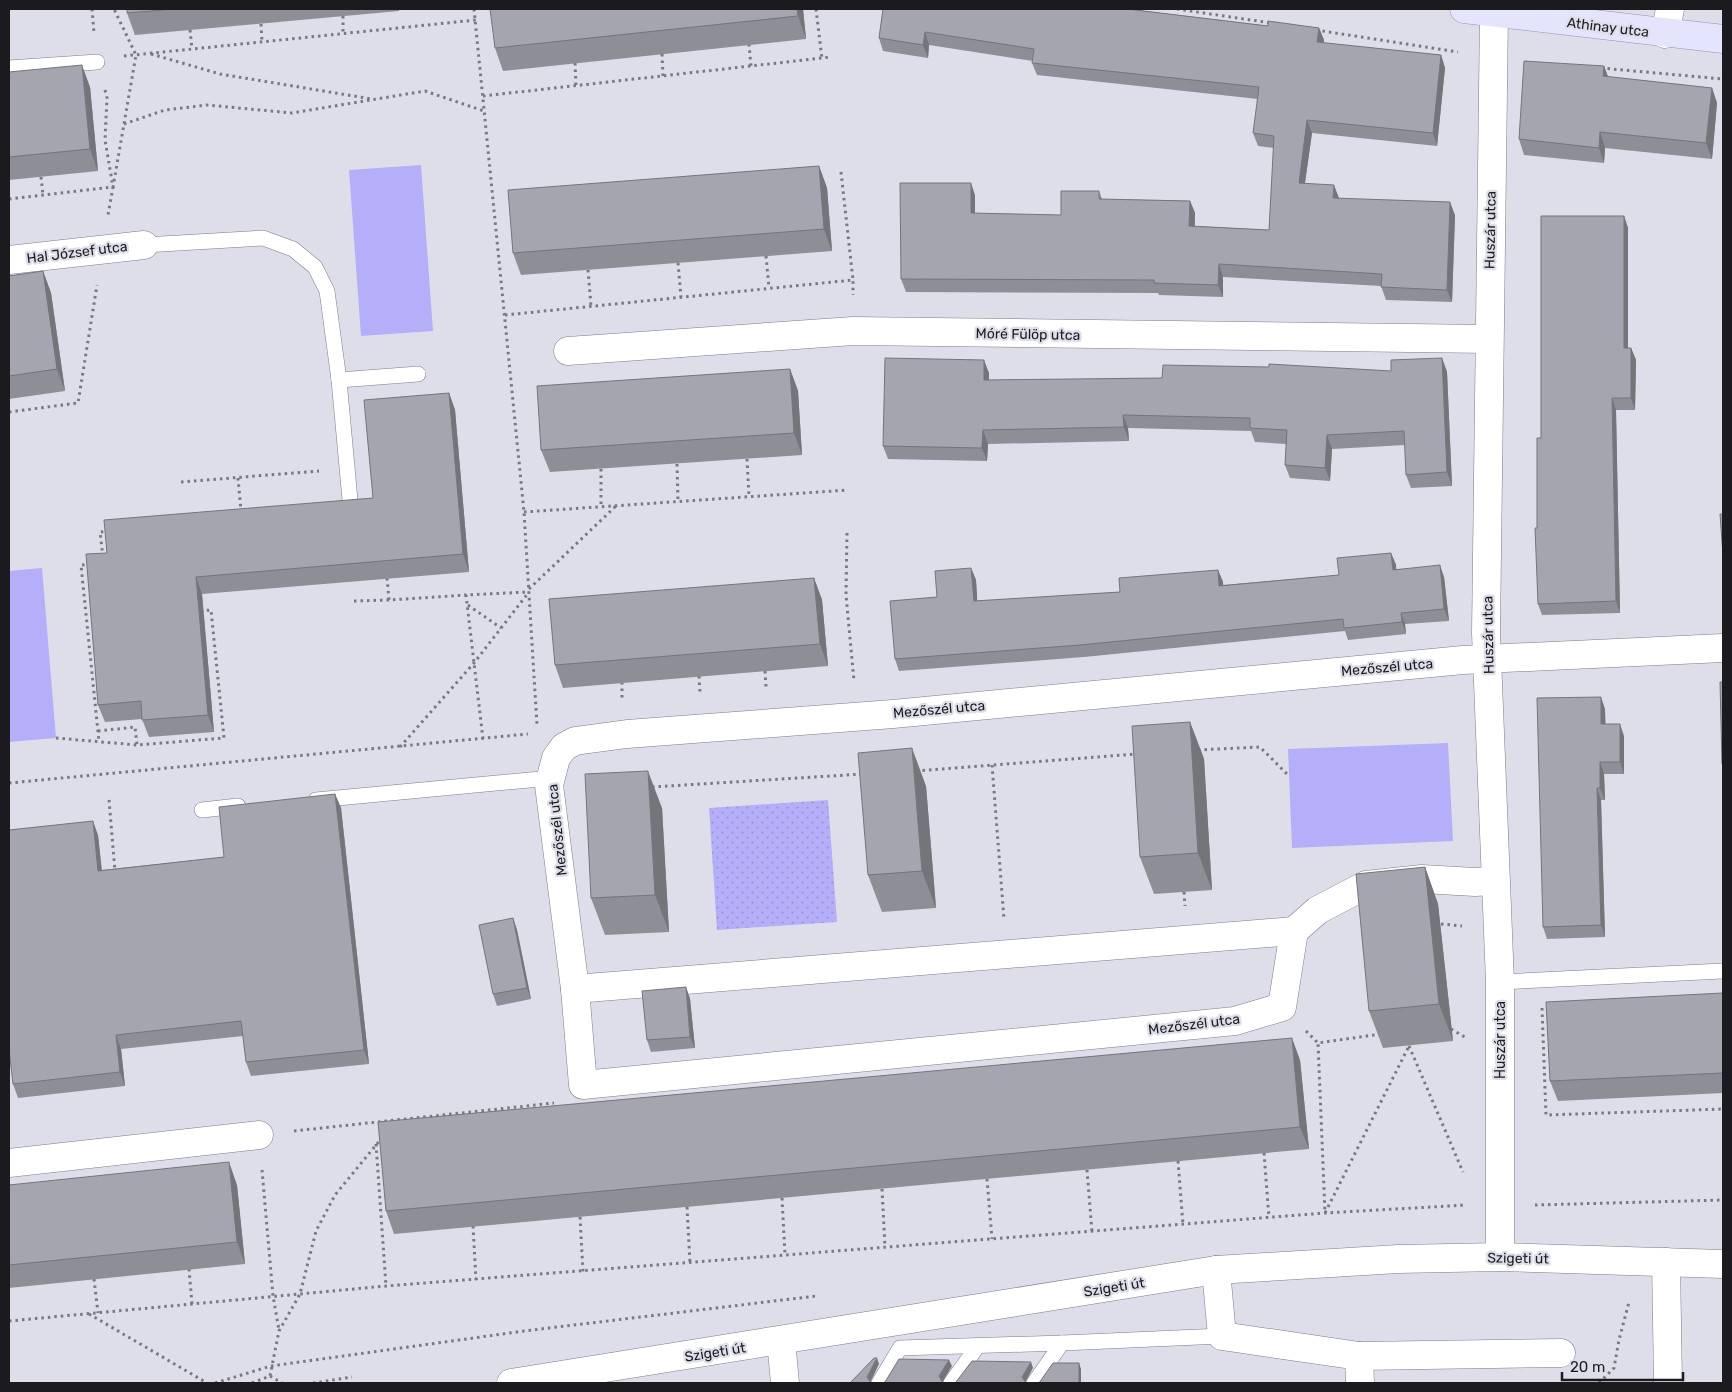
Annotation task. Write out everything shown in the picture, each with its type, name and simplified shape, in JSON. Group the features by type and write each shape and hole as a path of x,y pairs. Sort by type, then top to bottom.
{"main road":[{"name":"Athinay utca","path":"1464,9 1494,13 1667,21 1723,39"}],"street":[{"name":"Huszár utca","path":"1494,13 1486,633 1494,881 1500,982 1500,1257"},
{"name":"Hal József utca","path":"9,260 144,245"},
{"name":"Móré Fülöp utca","path":"568,351 853,331 1489,339"},
{"name":"Mezőszél utca","path":"1294,931 1282,1007 1235,1021 583,1085 575,989 550,785 551,778 556,758 564,747 576,741 627,734 858,716 1488,659 1723,648"},
{"path":"575,989 1294,931 1318,910 1366,885 1422,879 1475,882 1494,881"},
{"path":"9,1163 258,1135"},
{"name":"Szigeti út","path":"511,1383 1216,1270 1398,1259 1500,1257 1723,1264"},
{"path":"1666,1262 1668,1383"},
{"path":"1216,1270 1222,1336 1359,1356 1561,1353"},
{"path":"781,1341 785,1383"},
{"path":"1359,1356 1360,1383"}],"lane":[{"path":"9,68 97,62"},
{"path":"144,245 263,238 293,248 315,266 327,291 339,380 350,500"},
{"path":"339,380 418,374"},
{"path":"299,801 551,778"},
{"path":"202,810 251,805"},
{"path":"1500,982 1723,972"},
{"path":"879,1383 900,1348 977,1347 1222,1336"},
{"path":"1034,1383 1062,1343"},
{"path":"951,1383 977,1347"}],"path":[{"path":"9,407 9,412 78,403 136,55 114,9"},
{"path":"9,783 400,748 537,733 524,512 474,9"},
{"path":"816,9 822,58"},
{"path":"1177,9 1275,24"},
{"path":"343,16 343,34"},
{"path":"117,57 476,20"},
{"path":"261,24 262,42"},
{"path":"190,30 192,50"},
{"path":"1315,30 1492,57"},
{"path":"749,44 751,66"},
{"path":"149,53 220,74 376,99"},
{"path":"662,54 663,76"},
{"path":"483,96 831,57"},
{"path":"575,63 576,86"},
{"path":"1599,68 1723,79"},
{"path":"124,124 165,110 207,105 292,113 425,91 484,111"},
{"path":"111,168 113,187"},
{"path":"841,172 853,280 853,331"},
{"path":"41,177 42,195"},
{"path":"9,199 113,187"},
{"path":"766,256 768,288"},
{"path":"678,263 681,297"},
{"path":"588,270 592,306"},
{"path":"505,314 853,280"},
{"path":"747,459 749,496"},
{"path":"677,464 678,501"},
{"path":"181,482 347,469"},
{"path":"601,469 601,507"},
{"path":"238,478 241,519"},
{"path":"524,512 848,490"},
{"path":"400,748 474,663 529,591 617,505"},
{"path":"103,563 100,532 119,530"},
{"path":"848,533 846,595 858,716"},
{"path":"96,564 81,565 99,742"},
{"path":"387,578 389,600"},
{"path":"354,601 529,591"},
{"path":"466,595 482,739"},
{"path":"468,605 501,628"},
{"path":"56,738 136,745 224,738 211,610 193,612"},
{"path":"98,731 135,727 136,745"},
{"path":"1196,750 1260,747 1289,776"},
{"path":"908,771 1139,754"},
{"path":"992,765 1004,925"},
{"path":"650,787 869,774"},
{"path":"109,800 115,874"},
{"path":"1441,924 1467,926"},
{"path":"1541,981 1546,1115 1723,1109"},
{"path":"1325,1213 1318,1043 1381,1034"},
{"path":"1325,1213 1409,1046"},
{"path":"258,1135 567,1102 583,1085"},
{"path":"395,1125 401,1119"},
{"path":"270,1376 279,1331 300,1294 316,1231 335,1195 382,1138"},
{"path":"376,1144 386,1286"},
{"path":"1264,1154 1269,1218"},
{"path":"1178,1161 1183,1225"},
{"path":"1087,1170 1092,1232"},
{"path":"987,1179 992,1239"},
{"path":"263,1185 273,1296 279,1331"},
{"path":"882,1189 885,1248"},
{"path":"782,1198 785,1255"},
{"path":"9,1321 386,1286 1325,1213 1500,1205 1723,1200"},
{"path":"687,1206 690,1263"},
{"path":"580,1217 583,1272"},
{"path":"473,1226 476,1280"},
{"path":"189,1269 192,1304"},
{"path":"94,1279 98,1313"},
{"path":"89,1314 207,1383"},
{"path":"252,1383 270,1376"},
{"path":"270,1376 282,1383"},
{"path":"313,1383 352,1377"}],"shaded area":[{"path":"421,165 433,331 361,336 349,170"},
{"path":"42,568 56,738 9,742 9,571"},
{"path":"1448,743 1453,841 1292,848 1288,749"},
{"path":"828,800 837,922 717,930 709,808"}],"building":[{"path":"127,9 174,9 127,13"},
{"path":"490,9 797,9 798,16 495,48"},
{"path":"883,9 1127,9 1268,26 1268,21 1319,28 1317,42 1441,55 1433,133 1307,120 1299,183 1334,185 1333,198 1450,202 1447,290 1381,287 1382,274 1219,264 1218,285 1154,283 1154,280 901,279 900,183 971,183 971,213 1061,215 1061,191 1099,191 1099,199 1190,201 1189,226 1269,230 1274,136 1253,133 1259,87 1032,63 1034,49 925,32 923,45 879,38"},
{"path":"1524,61 1604,66 1603,76 1712,88 1706,143 1600,132 1599,148 1519,139"},
{"path":"82,65 90,149 9,157 9,72"},
{"path":"819,166 824,229 513,253 508,190"},
{"path":"1541,216 1624,216 1624,348 1631,348 1631,398 1612,398 1616,601 1538,604 1535,528 1537,528 1537,438 1541,438"},
{"path":"43,271 57,369 9,376 9,276"},
{"path":"885,358 984,360 984,380 1162,378 1163,365 1269,367 1269,364 1391,371 1391,360 1442,358 1447,472 1406,475 1404,431 1327,435 1325,468 1285,465 1287,430 1250,428 1250,418 1123,415 1124,427 983,430 982,448 883,446"},
{"path":"790,369 794,433 541,450 537,386"},
{"path":"449,393 463,554 196,577 208,715 142,720 141,701 98,705 86,554 107,553 104,520 373,498 364,400"},
{"path":"1720,514 1723,514 1723,555"},
{"path":"1391,553 1393,570 1440,565 1444,609 1401,613 1402,622 1344,628 1343,619 1080,645 895,659 890,601 937,597 935,571 971,568 974,601 1120,592 1119,578 1218,570 1219,586 1339,575 1337,558"},
{"path":"814,578 820,644 555,665 549,599"},
{"path":"1720,682 1723,682 1723,764 1722,764"},
{"path":"1601,697 1601,724 1620,724 1620,762 1600,762 1600,788 1597,788 1601,925 1543,927 1537,698"},
{"path":"1190,722 1198,853 1140,857 1132,726"},
{"path":"912,748 922,871 868,875 858,753"},
{"path":"648,771 655,895 591,898 585,774"},
{"path":"335,794 364,1050 246,1062 241,1021 116,1035 120,1072 13,1084 9,1050 9,830 93,821 98,871 224,857 219,807"},
{"path":"1425,867 1439,1004 1369,1011 1356,874"},
{"path":"513,918 527,988 493,994 479,925"},
{"path":"686,987 690,1037 647,1040 642,991"},
{"path":"1723,993 1723,1073 1550,1081 1546,1002"},
{"path":"1292,1038 1300,1127 386,1211 378,1122"},
{"path":"229,1162 237,1242 9,1265 9,1185"},
{"path":"874,1358 877,1358 867,1377 871,1383 850,1383"},
{"path":"899,1359 949,1360 939,1376 943,1383 882,1383 885,1382"},
{"path":"972,1361 1031,1362 1022,1377 1026,1383 955,1383"},
{"path":"1053,1363 1079,1363 1079,1383 1039,1383"}]}
